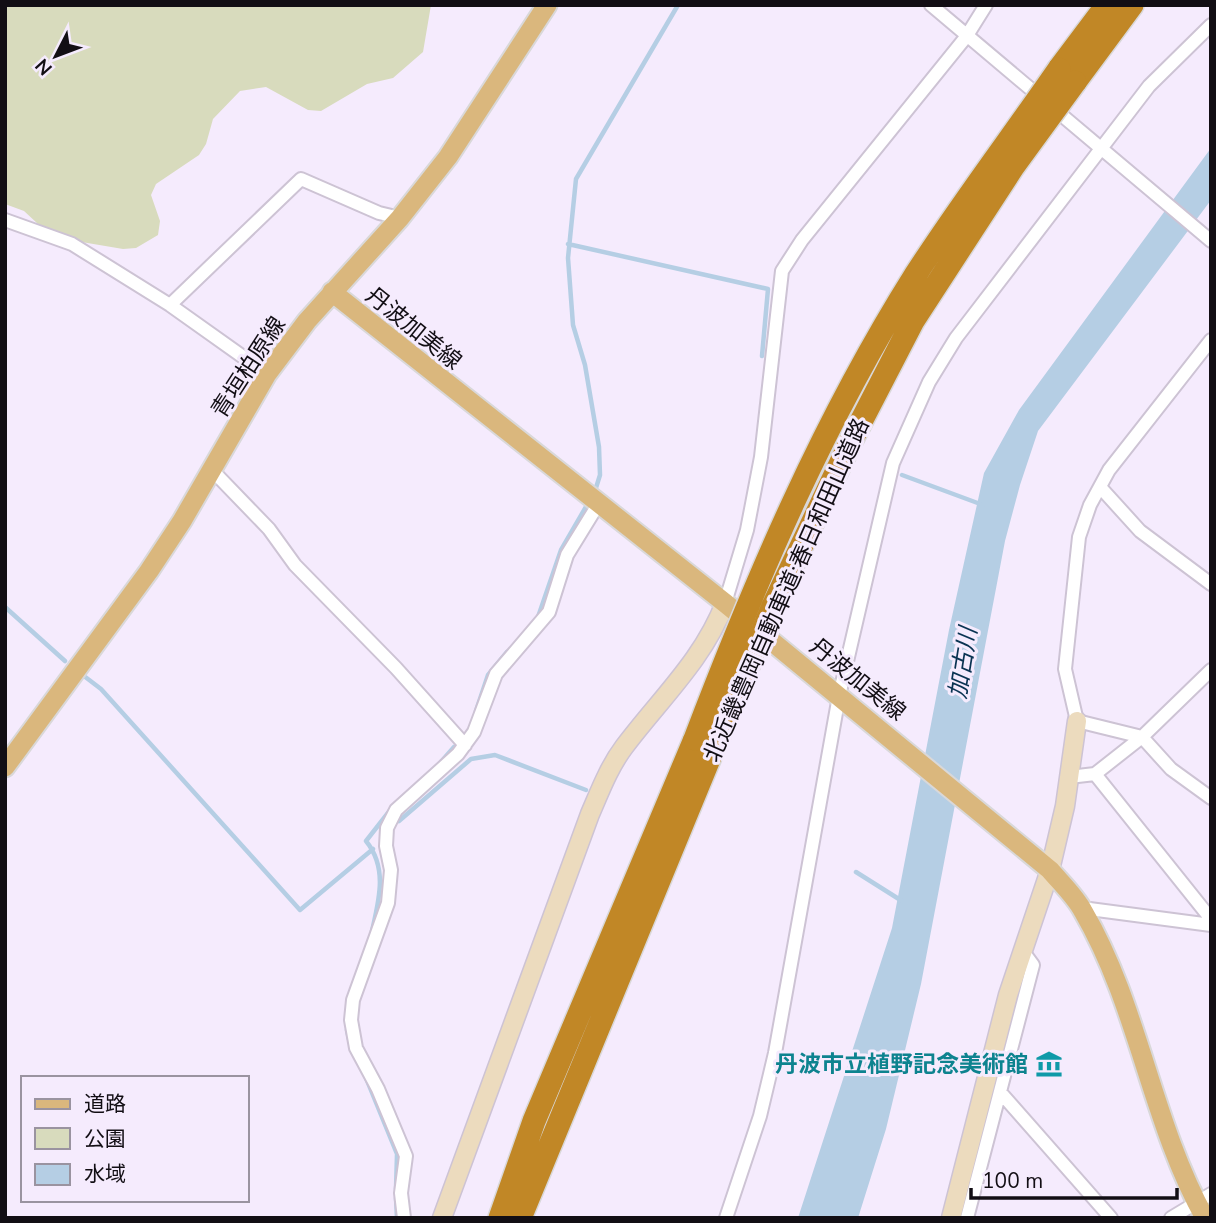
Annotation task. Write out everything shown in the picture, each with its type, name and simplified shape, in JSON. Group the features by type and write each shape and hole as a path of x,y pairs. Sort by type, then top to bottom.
{"highway":[{"name":"北近畿豊岡自動車道;春日和田山道路","path":"1067,75 1107,5"},
{"name":"北近畿豊岡自動車道;春日和田山道路","path":"520,1218 704,743 750,593 827,432 916,275 1067,75 1132,5"},
{"name":"北近畿豊岡自動車道;春日和田山道路","path":"500,1218 534,1121 704,743"}],"main road":[{"name":"青垣柏原線","path":"5,767 149,571 212,470 267,374 332,292 400,218 448,157 547,5"},
{"name":"丹波加美線","path":"332,292 725,603 1027,848 1050,870 1082,908 1121,991 1183,1173 1204,1205"}],"street":[{"path":"931,5 1104,154 1211,241"},
{"path":"442,1218 590,814 609,771 623,748 688,670 714,632 725,603 747,530 761,457 782,271 802,240 967,37 986,5"},
{"path":"726,1218 761,1116 775,1053 893,463 929,382 956,338 1000,278 1104,154 1149,86 1211,25"},
{"path":"170,305 301,179 379,213 400,218"},
{"path":"5,220 72,244 170,305 267,374"},
{"path":"951,1218 1022,950 1050,870 1069,777 1077,721 1065,669 1070,595 1079,537 1090,505 1109,470 1154,409 1211,340"},
{"path":"212,470 269,529 295,565 396,668 465,745"},
{"path":"1101,488 1140,531 1211,584"},
{"path":"404,1218 401,1193 406,1156 378,1089 356,1048 351,1020 353,1000 388,903 391,870 386,846 387,828 396,810 465,745 483,712 496,674 549,612 567,555 599,503"},
{"path":"1069,777 1096,774 1142,737 1211,670"},
{"path":"1077,721 1142,737 1171,769 1211,798"},
{"path":"1096,774 1211,922"},
{"path":"1082,908 1211,922"},
{"path":"967,1218 1033,965 1022,950"},
{"path":"1000,1092 1111,1218"},
{"path":"1171,1218 1204,1205"}],"green space":[{"path":"5,5 431,5 423,52 393,78 367,84 321,111 308,110 266,87 240,91 213,119 206,144 199,155 156,184 151,195 160,221 158,235 136,248 123,249 52,237 24,211 5,204"}],"water":[{"name":"加古川","path":"1211,148 1211,200 1038,431 1005,541 921,984 886,1129 858,1218 798,1218 892,928 949,630 984,473 1019,410"}],"waterway":[{"path":"595,491 600,475 599,447 585,365 573,325 568,258 576,179 678,5"},
{"path":"568,244 768,289 762,356"},
{"path":"902,475 983,505"},
{"path":"538,617 561,550 587,505"},
{"path":"5,607 65,661"},
{"path":"476,711 488,675 507,652"},
{"path":"84,676 101,689 300,910 373,849"},
{"path":"440,763 454,747"},
{"path":"399,821 471,759 495,755 586,790"},
{"path":"372,931 380,884 377,862 366,841 395,804"},
{"path":"856,872 902,901"},
{"path":"347,1030 351,1048"},
{"path":"366,1078 397,1154 396,1189"},
{"path":"396,1198 397,1218"}],"place":[{"name":"丹波市立植野記念美術館","path":"1049,1064"}]}
